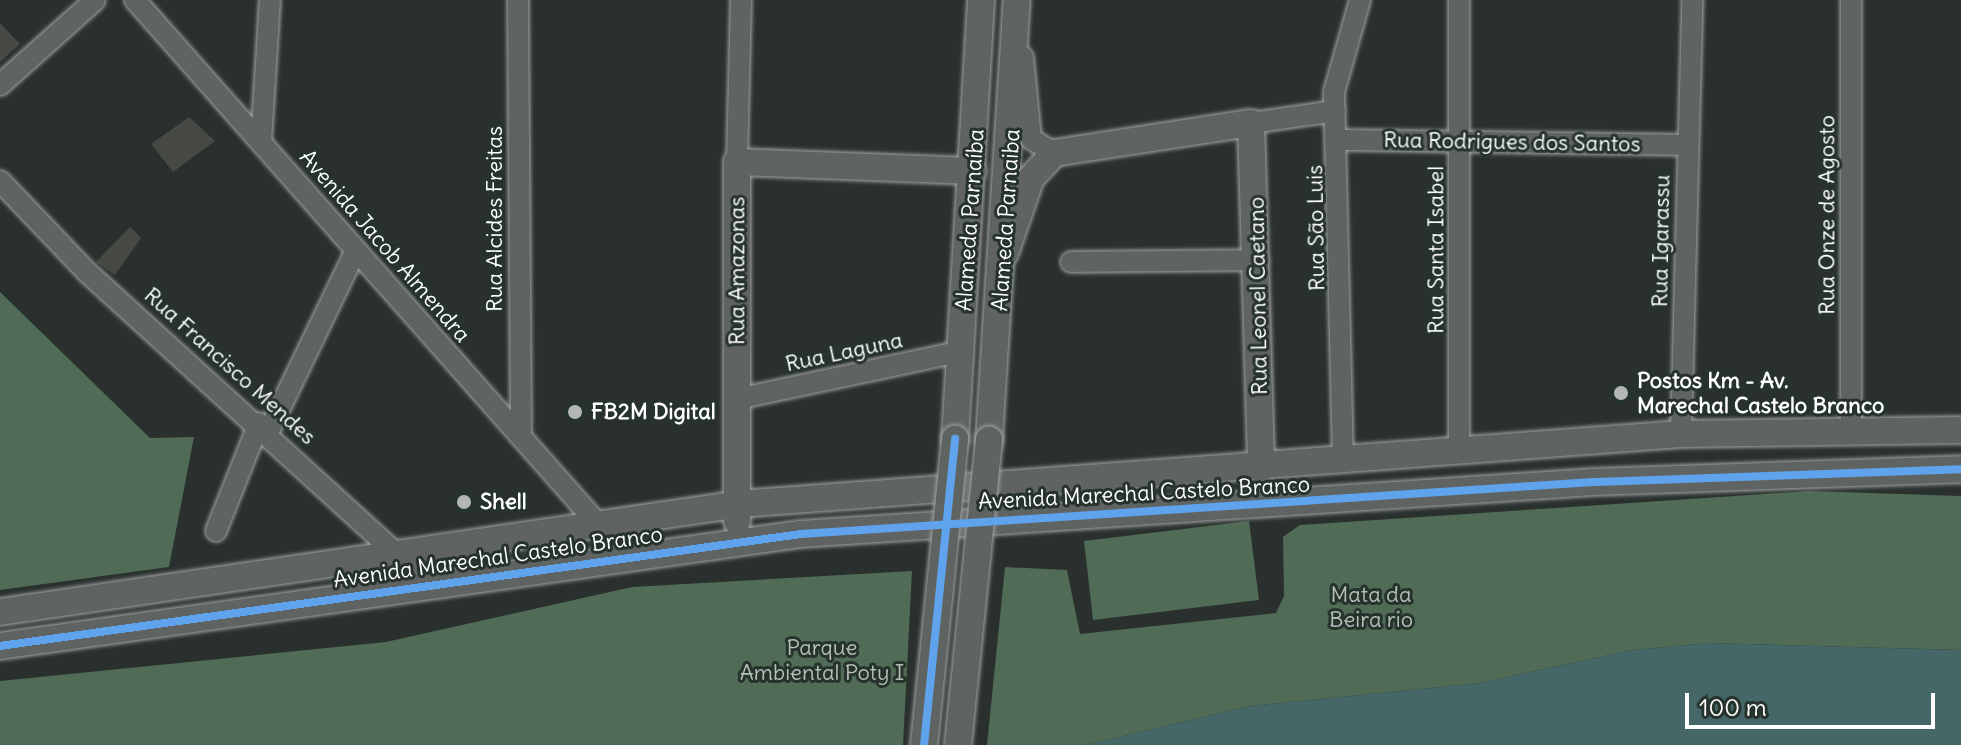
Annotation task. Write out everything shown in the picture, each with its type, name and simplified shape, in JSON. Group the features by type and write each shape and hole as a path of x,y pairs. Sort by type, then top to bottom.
{"main road":[{"name":"Alameda Parnaíba","path":"924,745 962,351 981,0"},
{"name":"Alameda Parnaiba","path":"958,745 1005,253 1018,0"},
{"path":"1005,253 1031,178 1054,153 1251,123"},
{"name":"Rua Leonel Caetano","path":"1251,123 1259,260 1261,469"},
{"path":"737,162 973,171"},
{"name":"Rua Amazonas","path":"733,542 739,504 737,162"},
{"name":"Avenida Marechal Castelo Branco","path":"0,612 739,504 1056,478 1261,469 1343,460 1593,444 1681,434 1961,430"},
{"path":"1593,444 1593,482"},
{"name":"Avenida Marechal Castelo Branco","path":"0,646 733,542 1057,515 1593,482 1961,469"},
{"path":"1056,478 1057,515"}],"street":[{"path":"0,85 95,0"},
{"name":"Avenida Jacob Almendra","path":"135,0 598,524"},
{"path":"261,142 270,0"},
{"name":"Rua Alcides Freitas","path":"518,0 521,437"},
{"name":"Rua Amazonas","path":"737,162 741,0"},
{"name":"Alameda Parnaiba","path":"1018,0 1031,139 1054,153"},
{"name":"Rua São Luis","path":"1343,460 1339,140 1335,111 1338,57 1360,0"},
{"name":"Rua Santa Isabel","path":"1459,0 1459,453"},
{"name":"Rua Igarassu","path":"1681,434 1692,0"},
{"name":"Rua Onze de Agosto","path":"1851,0 1851,430"},
{"path":"231,108 250,98 266,68"},
{"path":"1251,123 1335,111"},
{"name":"Rua Rodrigues dos Santos","path":"1339,140 1686,145"},
{"name":"Rua Francisco Mendes","path":"0,181 88,273 264,427 431,585"},
{"path":"216,531 264,427 355,252"},
{"path":"1071,262 1259,260"},
{"name":"Rua Laguna","path":"737,399 962,351"}],"green space":[{"path":"0,292 150,438 194,437 169,567 0,590"},
{"name":"Mata da Beira rio","path":"1810,491 1961,496 1961,650 1709,643 1633,650 1480,683 1250,706 1086,745 987,745 1005,567 1067,570 1080,634 1276,613 1284,596 1283,537 1300,525"},
{"path":"1249,521 1259,600 1093,620 1084,541"},
{"name":"Parque Ambiental Poty I","path":"912,571 903,745 0,745 0,681 386,642 632,587"}],"water":[{"path":"1709,643 1961,650 1961,745 1086,745 1250,706 1480,683 1633,650"}],"building":[{"path":"0,23 20,44 0,62"},
{"path":"189,117 215,141 173,172 151,144"},
{"path":"130,227 141,238 115,275 96,262"}],"cycle path":[{"path":"924,745 955,439"},
{"path":"0,646 801,534 1593,482 1961,469"}],"place":[{"name":"Postos Km - Av. Marechal Castelo Branco","path":"1621,393"},
{"name":"FB2M Digital","path":"575,412"},
{"name":"Shell","path":"464,502"}]}
